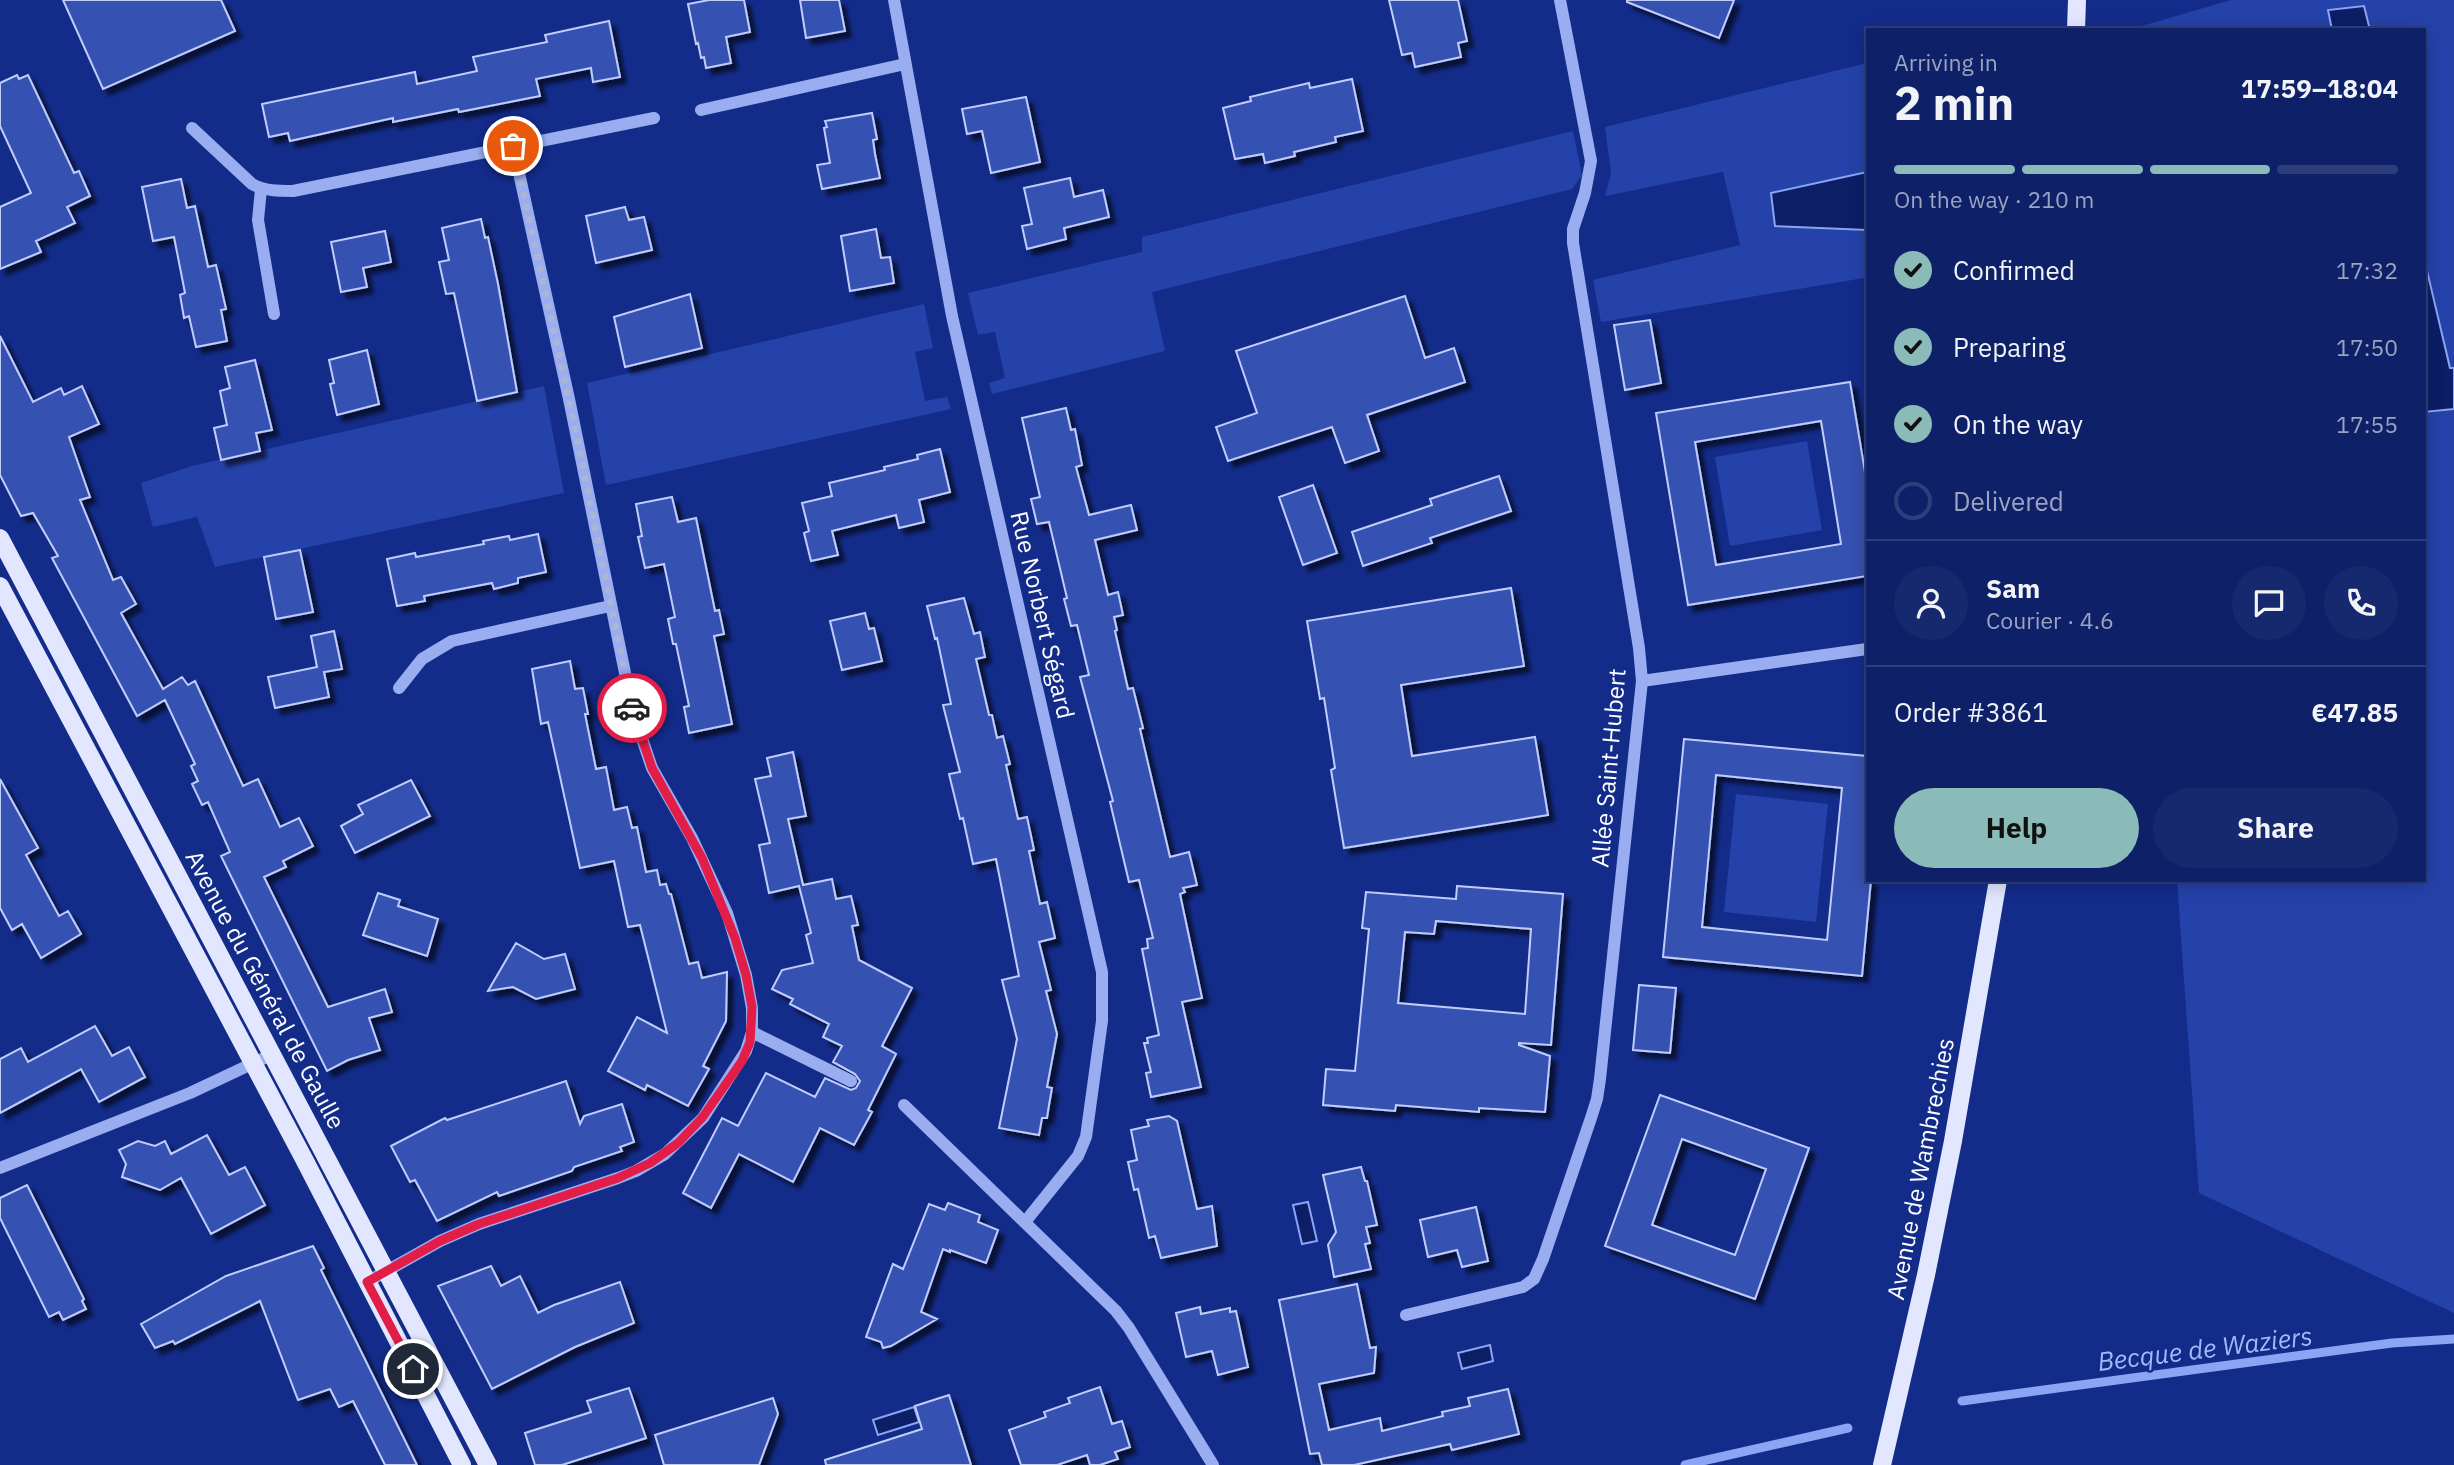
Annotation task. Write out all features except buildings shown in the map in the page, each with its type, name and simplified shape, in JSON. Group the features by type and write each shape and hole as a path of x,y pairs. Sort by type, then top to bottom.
{"main road":[{"path":"2076,28 2077,0"},
{"name":"Avenue du Général de Gaulle","path":"0,538 488,1465"},
{"name":"Avenue du Général de Gaulle","path":"0,586 462,1465"},
{"name":"Avenue de Wambrechies","path":"1882,1465 1926,1275 1953,1141 1998,882"}],"street":[{"name":"Rue Norbert Ségard","path":"894,0 952,316 1104,988 1086,1137 1078,1156 1025,1222"},
{"name":"Allée Saint-Hubert","path":"1406,1315 1523,1287 1534,1279 1597,1099 1642,681 1639,648 1573,243 1573,229 1585,193 1591,161 1560,0"},
{"path":"701,110 905,64"},
{"path":"192,128 252,184 261,189 293,191 654,118"},
{"path":"367,1282 440,1241 479,1224 618,1178 665,1154 697,1124 716,1100 742,1061 752,1032 750,993 735,938 702,858 646,753 633,712 569,399 513,146"},
{"path":"261,189 258,220 274,314"},
{"path":"399,688 422,659 453,641 610,606"},
{"path":"1642,681 1866,649"},
{"path":"752,1032 851,1081"},
{"path":"0,1168 178,1098 273,1054"},
{"path":"904,1105 1116,1311 1213,1465"}],"shaded area":[{"path":"2231,0 2454,0 2454,368 2450,368 2426,266 2426,28 2369,28 2364,7 2328,10 2332,28 2135,28"},
{"path":"2364,6 2370,28 2332,28 2328,10"},
{"path":"1866,63 1866,172 1771,193 1775,226 1866,230 1866,292 1864,278 1601,322 1593,280 1740,245 1723,172 1605,196 1611,173 1605,127"},
{"path":"1573,131 1582,175 1572,189 1152,292 1165,351 992,394 989,383 1005,378 995,332 978,335 968,293 1142,252 1142,237"},
{"path":"1866,172 1866,230 1775,226 1771,193"},
{"path":"2426,266 2450,368 2454,368 2454,409 2426,412"},
{"path":"924,304 933,348 915,352 925,401 947,397 951,409 606,485 587,383"},
{"path":"544,386 564,493 215,567 197,517 153,527 141,483 192,466"},
{"path":"2454,409 2454,1313 2199,1193 2177,882 2426,882 2426,412"},
{"path":"1807,441 1822,530 1730,546 1715,457"},
{"path":"1736,794 1828,804 1816,922 1724,912"},
{"path":"1308,1202 1317,1241 1302,1244 1293,1205"},
{"path":"1490,1345 1493,1361 1462,1369 1458,1353"},
{"path":"914,1407 919,1422 878,1435 873,1420"}],"waterway":[{"name":"Becque de Waziers","path":"1962,1401 2392,1343 2454,1339"},
{"name":"Becque de Waziers","path":"1685,1465 1848,1428"}],"way so far":[{"path":"513,146 569,399 632,708"}],"route":[{"path":"413,1369 367,1282 440,1241 479,1224 618,1178 665,1154 702,1118 716,1100 742,1061 750,1042 753,1021 750,993 727,913 692,838 652,768 632,708"}]}
